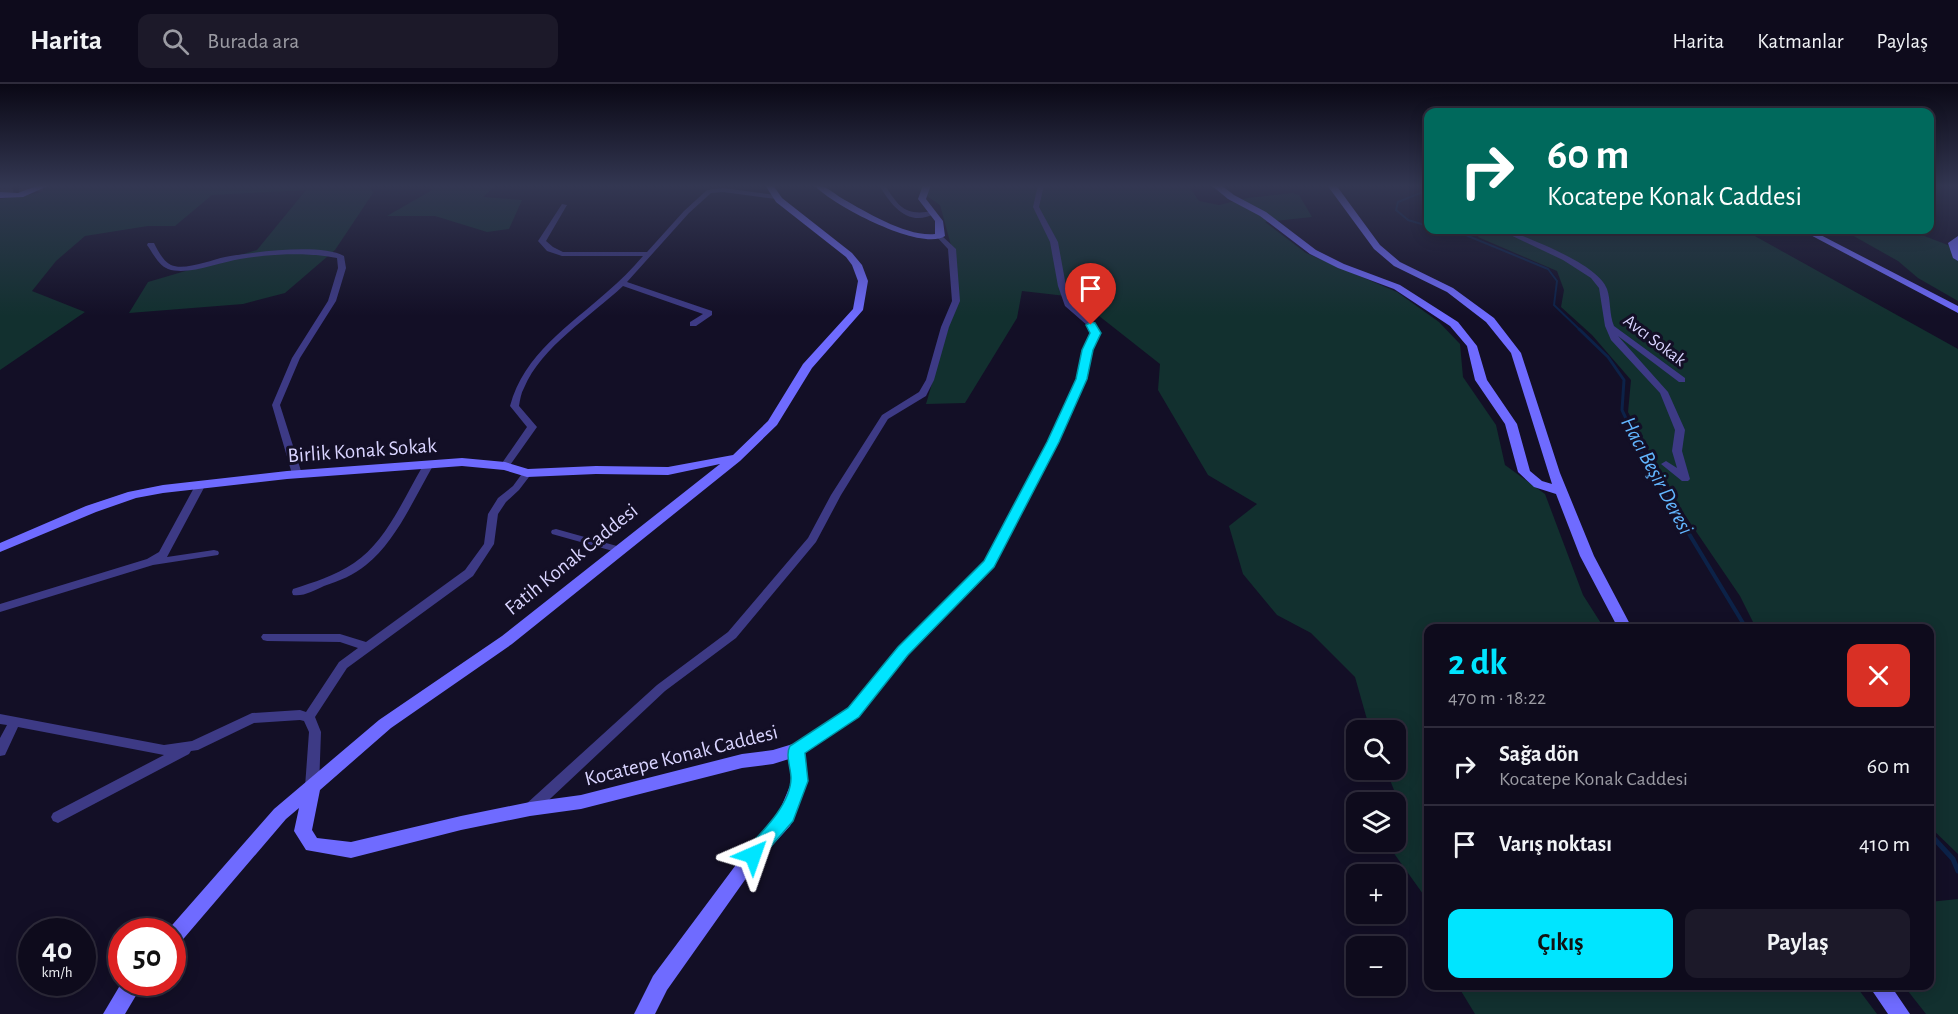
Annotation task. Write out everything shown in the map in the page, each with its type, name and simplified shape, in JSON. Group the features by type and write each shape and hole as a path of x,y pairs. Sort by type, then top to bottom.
{"main road":[{"name":"Fatih Konak Caddesi","path":"186,922 280,814 386,724 507,640 736,458 773,423 807,366 858,310 863,281 857,265 849,255 817,228"},
{"path":"899,228 915,236 928,238 940,236 939,228"},
{"path":"1282,228 1313,252 1341,266 1397,287 1454,324 1472,346 1481,380 1511,424 1524,472 1538,484 1561,491"},
{"path":"1363,228 1377,248 1397,264 1450,290 1490,320 1516,353 1561,491 1587,556 1623,624"},
{"path":"1813,234 1958,310"},
{"path":"1958,239 1953,243 1958,258"},
{"name":"Birlik Konak Sokak","path":"0,548 91,509 133,495 201,484 297,474 462,462 505,466 527,473 596,470 668,471 736,458"},
{"path":"644,1014 660,983 753,855 784,821 800,781 796,750"},
{"name":"Kocatepe Konak Caddesi","path":"312,787 303,831 312,845 351,850 530,809 581,802 742,761 773,758 796,750"},
{"path":"1882,990 1900,1014"},
{"path":"113,1014 125,996"}],"street":[{"path":"550,228 542,241 550,249 562,254 650,254"},
{"path":"505,466 532,427 514,406 515,394 526,376 559,338 622,283 674,228"},
{"name":"Kocatepe Konak Caddesi","path":"796,750 853,712 903,651 989,563 1053,442 1081,379 1088,350 1096,333 1091,325 1069,306 1062,286 1054,242 1047,228"},
{"name":"Avcı Sokak","path":"1512,234 1566,258 1594,276 1603,288 1609,326 1615,339 1664,392 1680,430 1677,451 1685,479 1666,464"},
{"path":"530,809 661,688 732,635 812,540 836,495 885,417 923,394 930,380 945,327 956,301 952,249 940,236"},
{"path":"151,245 162,261 171,268 185,268 248,256 323,252 340,256 342,268 332,301 296,358 276,405 297,474"},
{"path":"622,283 709,313 693,324"},
{"name":"Avcı Sokak","path":"1609,326 1682,380"},
{"path":"297,592 352,569 366,560 387,532 429,464"},
{"path":"309,717 344,665 469,573 489,544 493,514 527,473"},
{"path":"151,562 163,554 201,484"},
{"path":"556,532 620,550"},
{"path":"0,608 151,562 214,553"},
{"path":"267,637 340,638 367,647"},
{"path":"58,817 252,718 300,715 309,717"},
{"path":"309,717 315,732 312,787"},
{"path":"0,719 164,750 194,746"},
{"path":"0,751 15,721"}],"green space":[{"path":"0,228 133,228 85,236 56,261 32,291 85,312 0,370"},
{"path":"275,228 349,228 335,250 285,293 243,304 129,313 148,282 257,250"},
{"path":"475,228 509,228 509,229 487,232"},
{"path":"946,228 1273,228 1306,253 1397,292 1439,322 1460,344 1463,377 1496,425 1505,465 1545,494 1583,595 1601,624 1424,624 1424,895 1406,870 1406,864 1402,864 1393,852 1406,852 1406,792 1395,792 1390,780 1406,780 1406,720 1367,720 1355,677 1311,633 1277,615 1243,574 1229,526 1257,504 1208,475 1158,390 1160,364 1075,297 1022,291 1017,318 965,403 926,404 956,301 952,249"},
{"path":"1480,234 1751,234 1958,349 1958,854 1934,831 1934,624 1754,624 1740,596 1676,502 1628,412 1631,380 1592,335 1561,307 1564,290 1557,271 1478,237"},
{"path":"1850,234 1919,234 1958,249 1958,301 1918,278 1898,261"},
{"path":"1958,899 1958,1014 1926,1014 1907,990 1934,990 1934,901"},
{"path":"1460,990 1859,990 1877,1014 1475,1014"}],"waterway":[{"name":"Hacı Beşir Deresi","path":"1463,234 1548,269 1557,281 1554,305 1580,330"},
{"name":"Hacı Beşir Deresi","path":"1579,329 1608,357 1624,380 1622,410 1648,466 1675,510"},
{"name":"Hacı Beşir Deresi","path":"1674,509 1744,624"},
{"name":"Hacı Beşir Deresi","path":"1934,838 1953,859 1958,871"}],"route":[{"path":"753,855 784,821 800,781 796,750 853,712 903,651 989,563 1053,442 1081,379 1088,350 1096,333 1091,325"}]}
